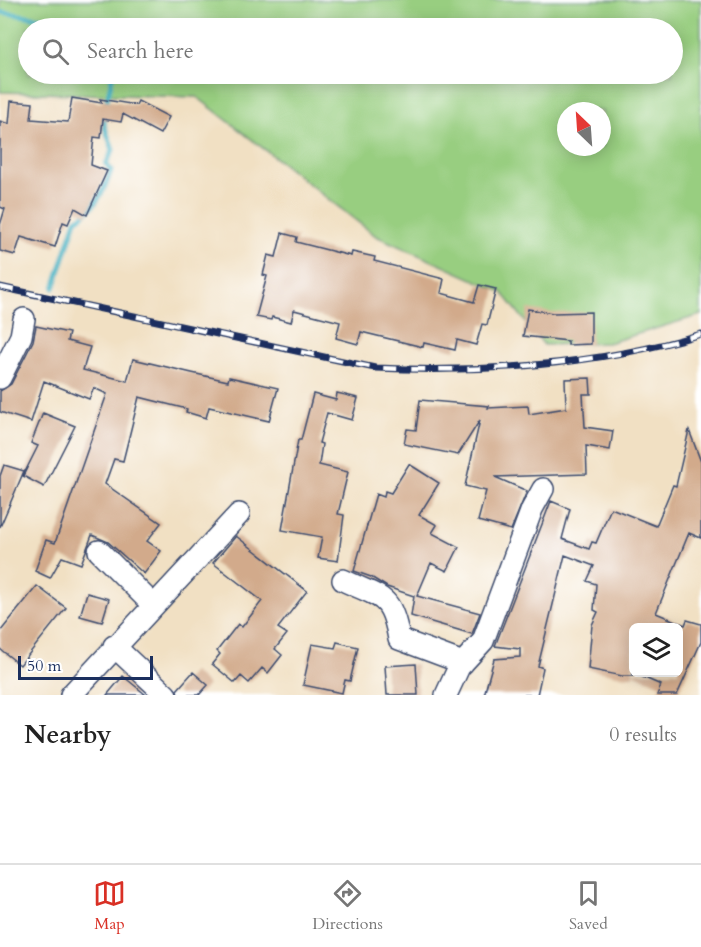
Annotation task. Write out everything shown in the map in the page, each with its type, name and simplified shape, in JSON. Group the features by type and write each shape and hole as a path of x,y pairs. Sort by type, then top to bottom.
{"street":[{"path":"0,378 21,336 24,319"},
{"path":"446,695 454,675 483,641 532,509 543,489"},
{"path":"71,695 114,646 239,514"},
{"path":"99,551 153,605"},
{"path":"343,580 388,602 396,618 399,639 463,663"},
{"path":"114,646 166,695"}],"green space":[{"path":"0,0 701,0 701,315 608,343 544,345 502,292 376,236 197,97 0,92"}],"building":[{"path":"72,98 102,103 100,99 136,105 138,101 169,117 160,134 123,114 121,122 103,119 101,138 94,137 91,165 107,171 87,215 75,208 68,224 63,222 55,247 21,237 15,255 0,251 0,225 5,209 0,207 0,121 9,124 11,101 33,103 31,119 68,122"},
{"path":"282,233 297,237 296,242 351,256 352,252 375,257 374,261 444,279 441,293 474,302 479,285 496,289 487,325 482,324 476,345 457,340 455,350 424,343 423,347 361,332 358,344 336,338 340,322 294,310 291,322 272,317 271,320 256,317 267,276 263,275 268,255 276,257"},
{"path":"528,309 553,313 591,312 591,344 568,345 568,341 523,336"},
{"path":"36,326 69,333 67,341 90,347 83,370 127,381 133,359 228,381 229,377 278,388 269,421 209,407 206,418 186,412 187,409 139,397 123,461 114,459 105,484 161,523 147,541 161,551 144,574 108,542 92,535 81,564 62,557 50,578 35,571 46,540 55,543 107,394 94,388 89,399 44,381 31,422 0,412 0,391 11,384 33,341"},
{"path":"590,378 591,394 583,394 585,427 613,431 610,450 586,446 587,474 495,477 527,491 511,530 478,521 486,491 465,486 480,420 458,455 404,444 407,429 416,430 420,400 489,406 488,408 528,406 529,414 566,408 565,379"},
{"path":"337,393 358,398 352,420 327,413 319,443 322,444 319,465 348,472 338,514 344,515 338,561 318,558 322,537 282,530 298,440 301,440 313,394 336,400"},
{"path":"43,413 75,426 44,487 23,476 38,446 31,443"},
{"path":"689,430 701,462 701,538 689,533 656,613 680,623 629,623 629,676 588,669 592,625 598,612 594,610 596,584 587,581 594,566 565,555 538,666 543,668 537,695 484,695 494,659 520,657 520,649 495,646 551,501 570,509 562,539 589,549 592,542 596,543 611,508 656,526 673,485 676,486"},
{"path":"409,464 439,483 419,515 437,525 432,533 459,547 447,571 431,563 417,596 480,613 472,634 411,616 414,596 387,587 371,577 354,571 376,494 384,497 385,491 391,493"},
{"path":"4,465 24,471 0,527 0,476"},
{"path":"236,536 307,591 278,628 287,634 275,649 282,655 268,673 262,668 249,683 241,676 235,683 212,664 220,654 217,651 238,624 242,627 262,601 213,563"},
{"path":"37,586 66,608 20,665 0,649 0,632"},
{"path":"87,593 109,599 102,622 80,616"},
{"path":"687,620 701,624 701,642 677,695 657,695 661,685 642,677 683,677 683,624 685,625"},
{"path":"337,642 358,647 350,681 345,680 342,693 303,685 312,644 335,648"},
{"path":"416,664 418,695 387,695 385,666"},
{"path":"193,672 208,685 199,695 178,695 177,690"},
{"path":"123,676 146,695 107,695"}],"waterway":[{"path":"0,12 40,18"},
{"path":"106,104 111,84"},
{"path":"54,288 76,220 98,199 111,170 106,164 113,150 104,125 105,114"}],"railway":[{"path":"0,287 375,368 456,369 540,365 622,353 701,334"}]}
